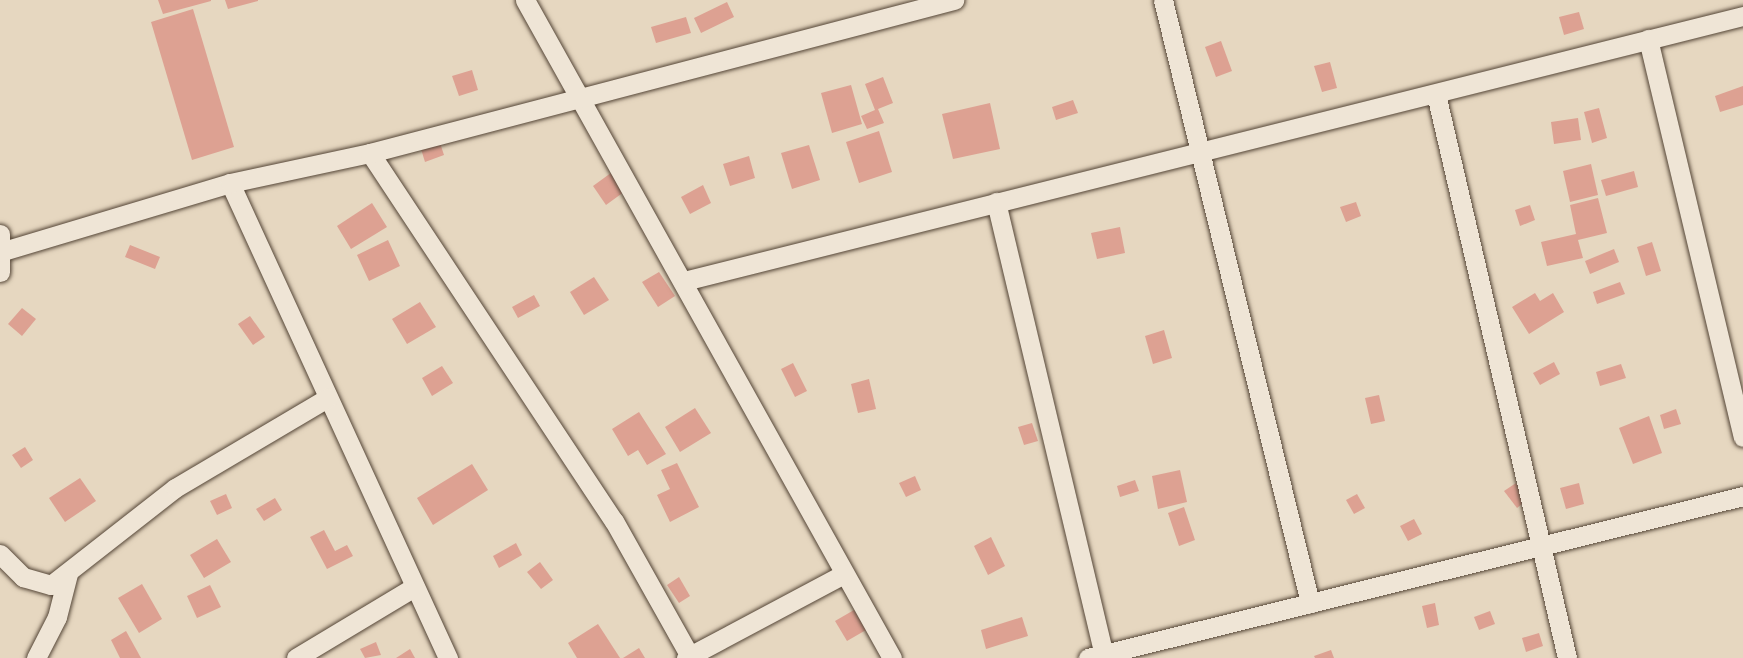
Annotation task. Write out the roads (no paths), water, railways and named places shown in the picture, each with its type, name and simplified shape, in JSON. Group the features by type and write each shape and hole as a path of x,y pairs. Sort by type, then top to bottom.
{"street":[{"path":"525,0 576,99 684,281 892,658"},
{"path":"0,272 1,245 230,183 370,153 954,0"},
{"path":"1163,0 1310,603"},
{"path":"684,281 1743,16"},
{"path":"1648,39 1743,437"},
{"path":"1436,94 1567,658"},
{"path":"370,153 614,521 689,657 844,574"},
{"path":"230,183 411,589 448,658"},
{"path":"996,202 1096,656 1743,496"},
{"path":"0,554 23,576 51,585 175,488 327,398"},
{"path":"36,658 57,617 68,574"},
{"path":"296,658 411,589"}]}
